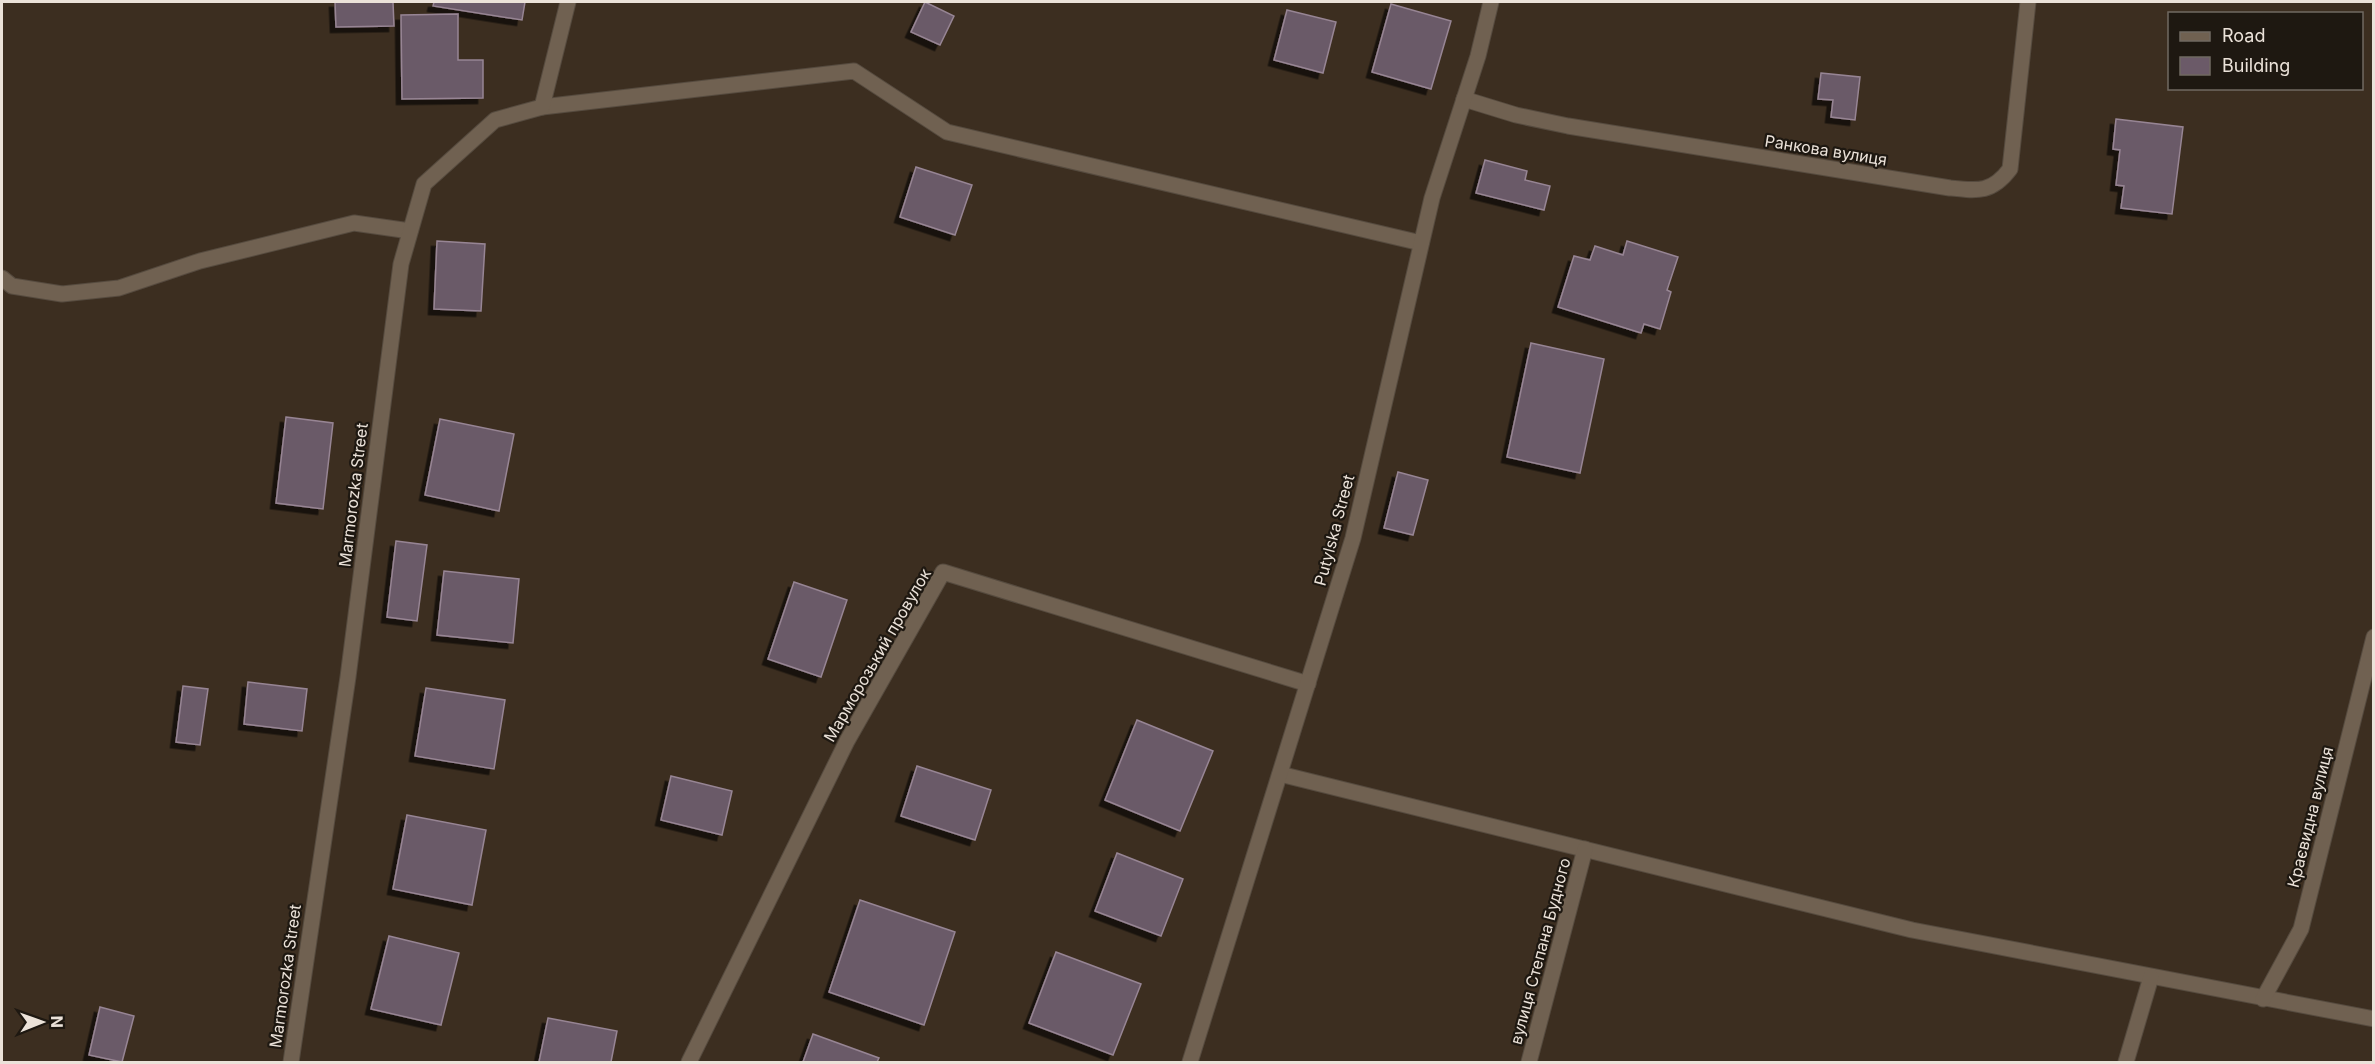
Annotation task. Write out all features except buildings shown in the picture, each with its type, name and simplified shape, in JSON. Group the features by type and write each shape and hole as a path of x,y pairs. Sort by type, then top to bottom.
{"street":[{"path":"542,107 568,2"},
{"name":"Putylska Street","path":"1190,1062 1353,538 1432,198 1478,56 1491,2"},
{"name":"Ранкова вулиця","path":"1464,99 1516,115 1568,126 1950,188 1986,189 2000,183 2010,169 2028,2"},
{"name":"Marmorozka Street","path":"291,1062 348,677 401,264 424,184 495,120 542,107 854,70 947,132 1421,243"},
{"path":"2,279 12,286 62,294 119,288 200,261 354,223 410,231"},
{"name":"Марморозький провулок","path":"689,1062 847,741 943,572 1308,684"},
{"name":"Краєвидна вулиця","path":"2263,999 2301,929 2373,637"},
{"path":"1280,774 1912,930 2373,1019"},
{"name":"вулиця Степана Будного","path":"1529,1062 1585,849"},
{"path":"2126,1062 2151,977"}]}
